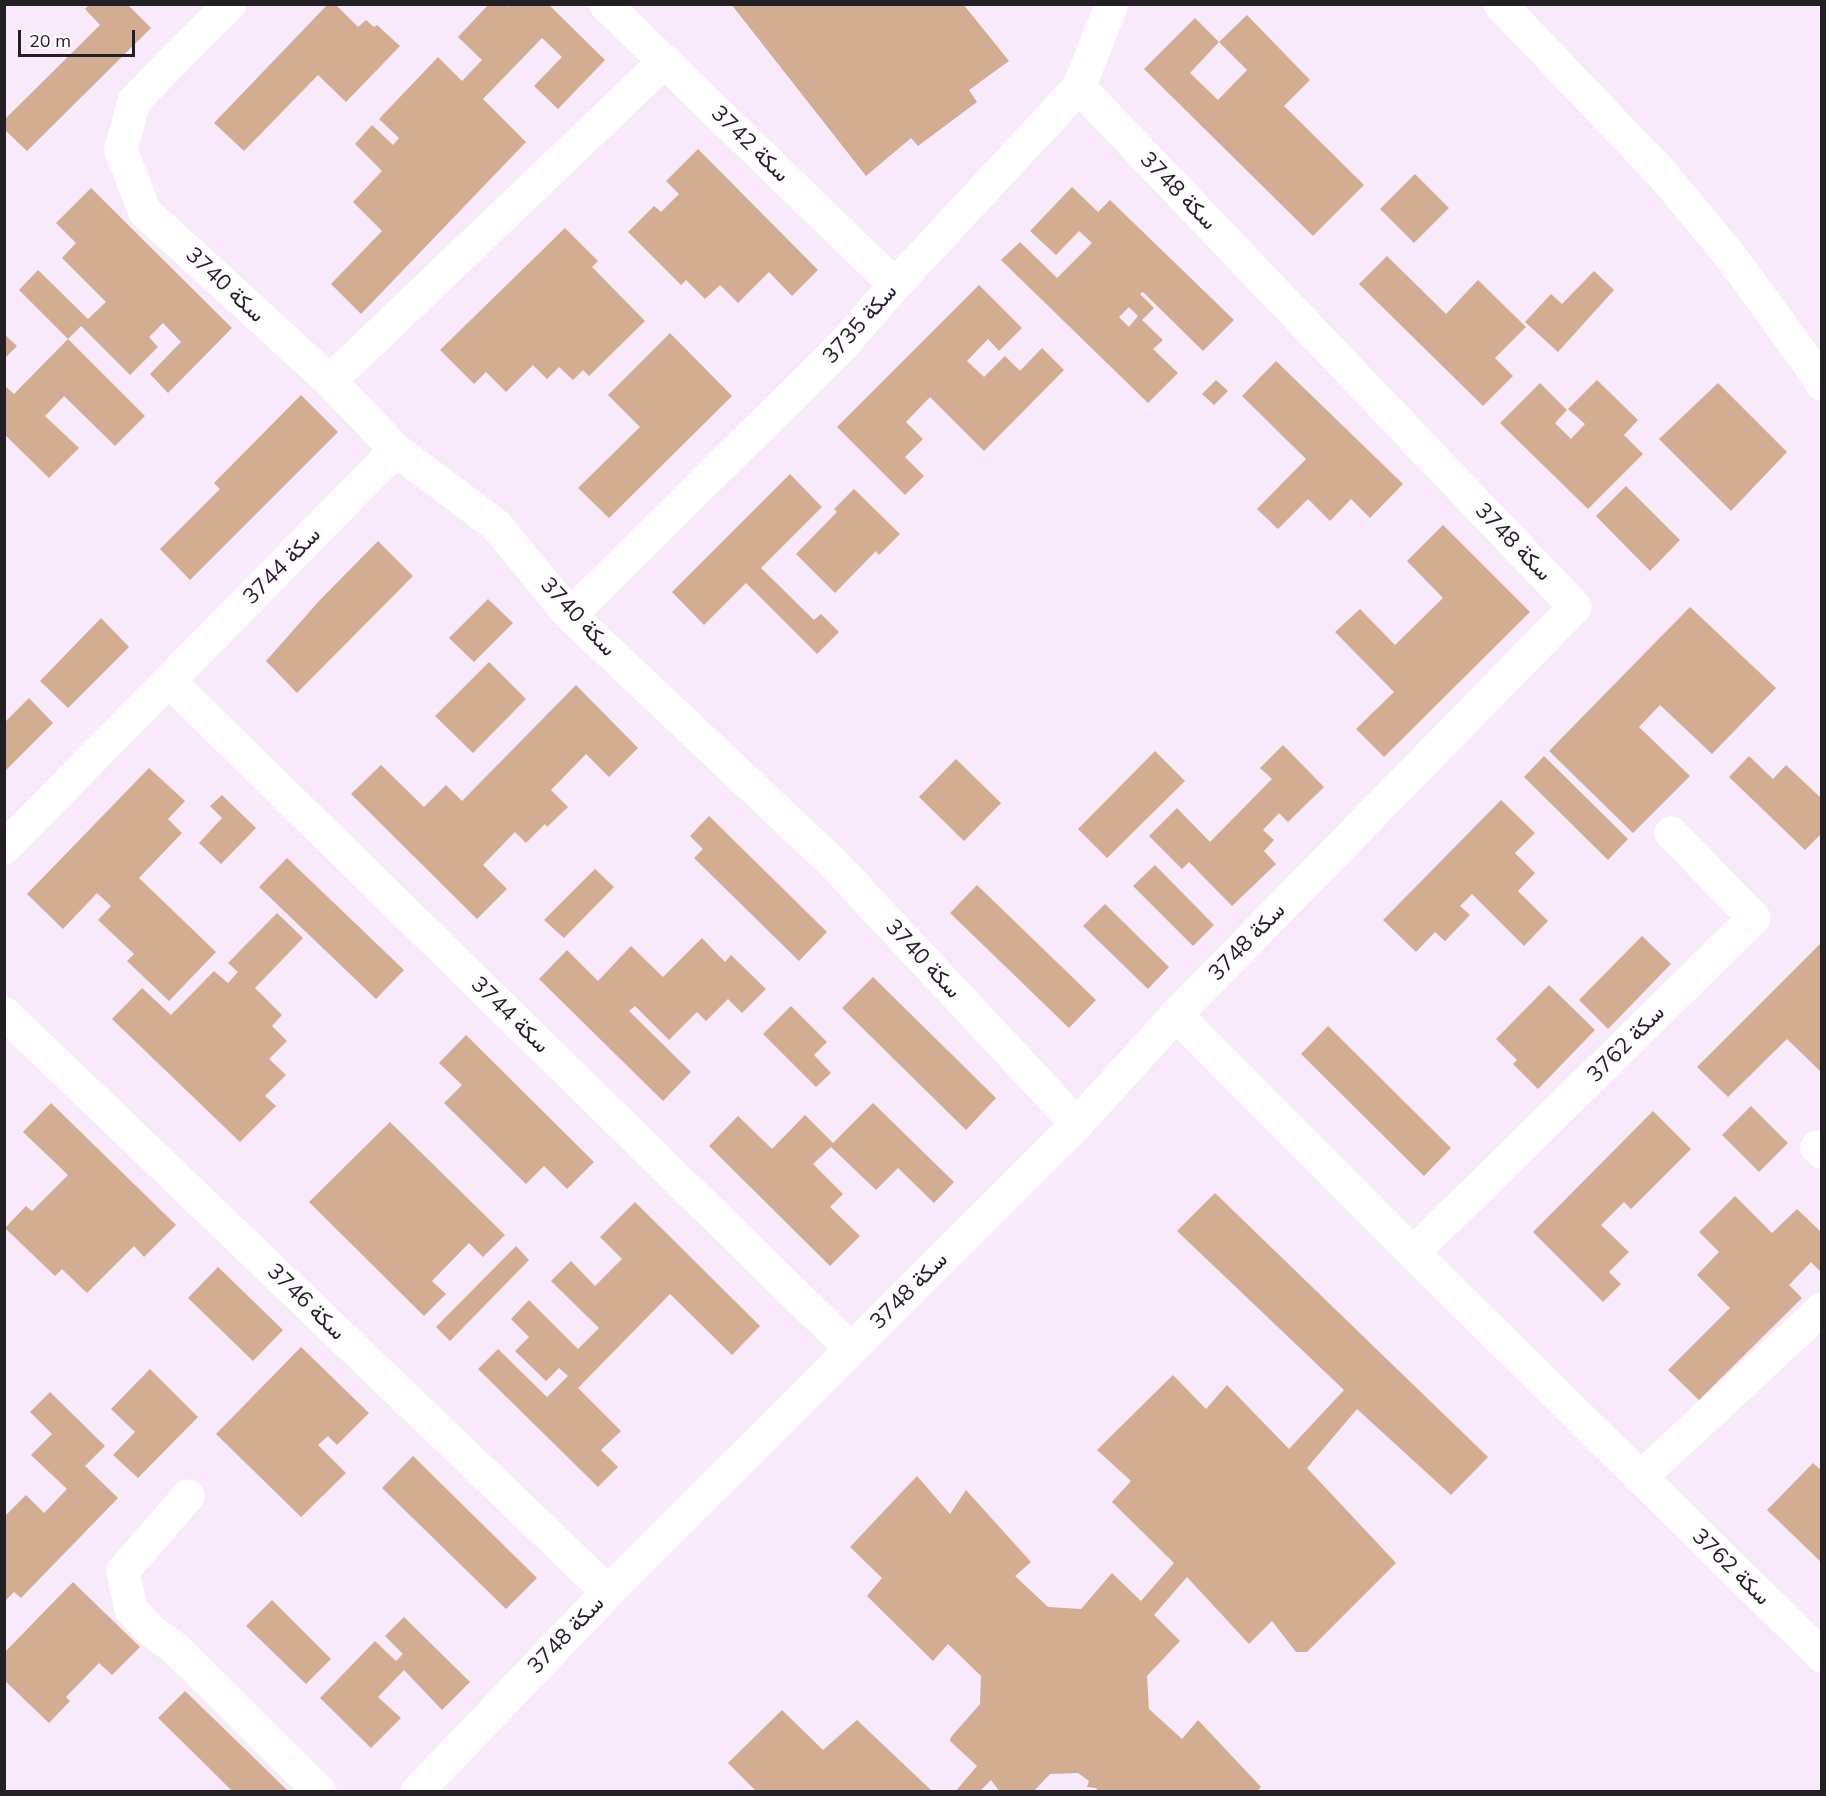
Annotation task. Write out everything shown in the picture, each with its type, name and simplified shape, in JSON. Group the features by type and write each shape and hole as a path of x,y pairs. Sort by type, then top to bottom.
{"street":[{"name":"سكة 3740","path":"230,4 134,101 121,150 145,212 330,381 396,450 496,525 570,615 832,862 1077,1124"},
{"name":"سكة 3742","path":"605,4 895,285"},
{"name":"سكة 3735","path":"570,615 843,345 895,285 1079,87 1112,4"},
{"path":"1500,4 1663,175 1732,258 1821,384"},
{"path":"330,381 665,61"},
{"name":"سكة 3748","path":"417,1791 608,1592 1077,1124 1176,1015 1575,607 1079,87"},
{"name":"سكة 3744","path":"4,848 396,450"},
{"name":"سكة 3744","path":"169,681 851,1349"},
{"name":"سكة 3762","path":"1413,1253 1754,918 1671,833"},
{"name":"سكة 3746","path":"4,1013 608,1592"},
{"name":"سكة 3762","path":"1176,1015 1821,1656"},
{"path":"1640,1478 1821,1309"},
{"path":"188,1496 123,1571 131,1609 150,1630 175,1648 320,1791"}],"building":[{"path":"328,4 335,4 358,27 366,20 374,27 377,25 400,46 346,102 318,75 244,151 214,123"},
{"path":"489,4 506,4 508,7 510,4 548,4 605,60 558,109 534,86 562,57 542,38 483,99 526,142 361,314 331,284 382,231 353,202 382,171 355,144 372,125 393,145 399,138 379,119 438,57 462,81 482,60 458,37"},
{"path":"731,4 963,4 1009,61 969,90 977,102 918,146 911,138 866,176"},
{"path":"89,5 128,5 151,28 27,151 4,129 4,120 100,25 85,9"},
{"path":"1247,15 1310,80 1284,106 1364,185 1313,236 1144,69 1195,18 1219,42","holes":["1219,42 1247,70 1218,100 1190,73"]},
{"path":"698,149 818,270 792,296 769,272 738,303 720,285 705,299 686,280 681,285 628,232 654,206 661,212 679,194 666,181"},
{"path":"1415,174 1449,208 1414,243 1380,209"},
{"path":"1072,187 1098,212 1110,200 1234,320 1203,351 1143,292 1140,294 1154,308 1142,320 1163,340 1153,349 1178,373 1148,403 1001,260 1020,242 1057,278 1092,243 1079,231 1056,255 1030,231","holes":["1129,307 1138,316 1129,327 1119,317"]},
{"path":"91,188 232,328 168,393 150,374 181,342 163,323 149,337 158,347 130,375 81,326 68,339 19,290 38,270 88,319 106,302 62,258 76,243 56,223"},
{"path":"565,228 598,261 592,267 645,321 589,376 583,370 573,380 559,367 547,379 533,365 506,392 486,372 474,384 440,350"},
{"path":"1387,256 1446,314 1478,280 1526,327 1495,358 1513,376 1483,406 1359,284"},
{"path":"1594,271 1614,290 1558,352 1525,322 1551,294 1562,304"},
{"path":"979,285 1022,328 999,351 988,339 967,361 984,377 1005,356 1020,371 1042,348 1064,370 984,451 930,397 906,422 923,439 905,457 924,476 905,495 837,427"},
{"path":"670,333 732,396 609,518 578,488 640,427 608,395"},
{"path":"4,334 17,346 4,359"},
{"path":"68,339 145,416 115,446 64,396 45,416 79,448 49,478 4,434 4,385 14,394"},
{"path":"1276,361 1403,484 1370,518 1351,499 1330,521 1308,499 1278,529 1257,509 1306,459 1242,396"},
{"path":"1216,380 1228,391 1214,405 1202,394"},
{"path":"1597,380 1638,420 1624,435 1643,454 1588,509 1500,423 1540,383 1567,410 1555,423 1571,439 1585,424 1568,409"},
{"path":"1718,383 1787,452 1731,511 1659,439"},
{"path":"301,395 338,432 190,580 160,549 220,489 214,483"},
{"path":"790,474 822,507 761,568 814,620 821,614 839,632 817,654 746,583 704,625 672,592"},
{"path":"1626,486 1680,540 1650,571 1596,516"},
{"path":"854,489 900,534 879,555 876,551 835,593 796,554 837,512 834,509"},
{"path":"1443,525 1530,612 1384,757 1356,729 1394,692 1335,632 1360,609 1395,645 1443,598 1407,561"},
{"path":"378,541 413,576 297,693 266,661 319,601"},
{"path":"488,599 513,623 474,662 449,638"},
{"path":"1690,607 1776,688 1712,754 1660,705 1639,727 1690,776 1633,833 1549,751"},
{"path":"101,618 129,647 68,708 40,681"},
{"path":"489,662 526,699 473,753 435,716"},
{"path":"576,685 638,748 609,777 586,754 551,790 568,807 547,827 545,824 526,843 515,832 483,865 507,889 477,919 351,794 381,765 424,807 446,785 462,801"},
{"path":"29,698 53,723 4,772 4,723"},
{"path":"1283,745 1324,787 1288,822 1279,813 1263,830 1274,840 1264,851 1276,864 1232,906 1189,862 1182,869 1149,836 1177,808 1210,842 1272,779 1260,768"},
{"path":"1155,751 1185,781 1107,858 1078,829"},
{"path":"1544,756 1628,839 1608,860 1524,777"},
{"path":"1749,756 1773,779 1786,765 1822,799 1822,833 1805,850 1729,777"},
{"path":"956,759 1001,803 964,841 919,797"},
{"path":"149,768 185,801 168,819 182,833 139,878 216,952 169,1001 127,961 134,954 98,920 111,906 97,893 63,929 27,894"},
{"path":"222,795 256,828 221,864 199,843 222,818 210,806"},
{"path":"1501,800 1535,833 1515,853 1535,873 1518,891 1548,921 1524,946 1472,894 1460,906 1470,915 1445,941 1435,932 1416,952 1383,920"},
{"path":"709,816 827,932 799,961 694,858 703,849 690,836"},
{"path":"287,858 404,970 376,999 259,887"},
{"path":"1155,865 1214,925 1193,946 1133,886"},
{"path":"595,869 614,887 564,938 544,920"},
{"path":"977,885 1096,1000 1069,1028 950,913"},
{"path":"1105,904 1169,967 1148,989 1083,926"},
{"path":"277,913 303,938 255,988 282,1015 272,1026 287,1041 269,1059 286,1075 265,1096 276,1106 240,1142 112,1019 142,988 171,1015 214,971 228,983 238,972 228,963"},
{"path":"1642,936 1671,964 1608,1029 1579,1000"},
{"path":"702,938 725,962 731,955 766,989 742,1013 728,999 706,1021 697,1012 669,1040 635,1006 629,1011 691,1072 663,1101 539,979 567,950 598,981 631,946 663,977"},
{"path":"1822,942 1822,1073 1787,1039 1728,1097 1697,1067"},
{"path":"873,977 996,1098 966,1130 842,1008"},
{"path":"1549,985 1595,1030 1538,1089 1513,1064 1517,1060 1496,1039"},
{"path":"791,1006 827,1042 814,1055 831,1073 816,1087 763,1034"},
{"path":"1328,1026 1451,1148 1424,1176 1301,1054"},
{"path":"466,1035 594,1162 567,1189 544,1166 526,1184 444,1103 462,1085 439,1063"},
{"path":"51,1103 176,1225 144,1257 134,1246 87,1293 62,1269 55,1276 5,1228 26,1206 32,1211 68,1175 23,1132"},
{"path":"873,1103 954,1182 934,1203 898,1168 876,1190 831,1147 813,1164 843,1194 830,1207 860,1236 830,1266 709,1146 738,1116 772,1149 805,1115 833,1143"},
{"path":"1751,1106 1788,1143 1759,1172 1722,1135"},
{"path":"1653,1111 1691,1149 1631,1209 1624,1202 1601,1225 1629,1252 1609,1272 1621,1284 1603,1302 1533,1232"},
{"path":"390,1122 505,1235 483,1257 469,1243 432,1281 446,1294 424,1316 309,1202"},
{"path":"1215,1193 1488,1457 1451,1495 1357,1409 1307,1468 1396,1563 1307,1652 1296,1652 1272,1621 1249,1644 1187,1577 1154,1615 1180,1641 1147,1676 1149,1709 1182,1739 1198,1720 1261,1787 1256,1792 1099,1792 1096,1788 1087,1787 1089,1781 1078,1773 1050,1774 1033,1792 1000,1792 991,1780 979,1792 955,1792 977,1766 950,1741 980,1704 981,1676 948,1644 933,1661 867,1596 882,1578 850,1547 917,1476 950,1514 966,1490 1031,1562 1015,1576 1048,1607 1081,1609 1112,1573 1141,1601 1174,1563 1112,1502 1131,1481 1097,1450 1173,1375 1206,1409 1227,1385 1289,1449 1344,1390 1177,1231"},
{"path":"1735,1196 1772,1233 1797,1209 1822,1233 1822,1273 1811,1262 1789,1285 1802,1298 1699,1400 1668,1370 1730,1308 1697,1275 1719,1252 1699,1232"},
{"path":"635,1202 760,1326 732,1355 670,1294 578,1388 621,1431 601,1450 618,1467 598,1487 478,1369 498,1349 547,1397 568,1376 559,1368 546,1381 515,1351 529,1337 511,1319 529,1300 578,1349 599,1328 551,1281 571,1261 595,1286 622,1259 600,1237"},
{"path":"516,1246 529,1260 450,1341 436,1327"},
{"path":"218,1267 283,1330 253,1361 188,1298"},
{"path":"301,1347 369,1413 337,1445 328,1436 318,1445 346,1473 301,1517 216,1434"},
{"path":"150,1369 198,1417 138,1478 113,1455 135,1432 111,1409"},
{"path":"50,1392 105,1446 85,1466 118,1498 21,1598 14,1592 4,1602 4,1517 26,1495 44,1513 67,1489 31,1455 52,1434 30,1412"},
{"path":"413,1456 537,1578 506,1609 382,1488"},
{"path":"1813,1463 1822,1471 1822,1563 1767,1510"},
{"path":"73,1582 140,1647 112,1675 99,1663 66,1697 70,1701 49,1723 4,1680 4,1653"},
{"path":"272,1600 331,1659 306,1684 246,1626"},
{"path":"404,1617 470,1682 442,1710 404,1670 378,1697 401,1718 371,1748 320,1698 375,1641 396,1661 403,1654 385,1636"},
{"path":"185,1691 289,1792 233,1792 158,1718"},
{"path":"782,1710 823,1750 857,1720 933,1792 757,1792 728,1763"}]}
